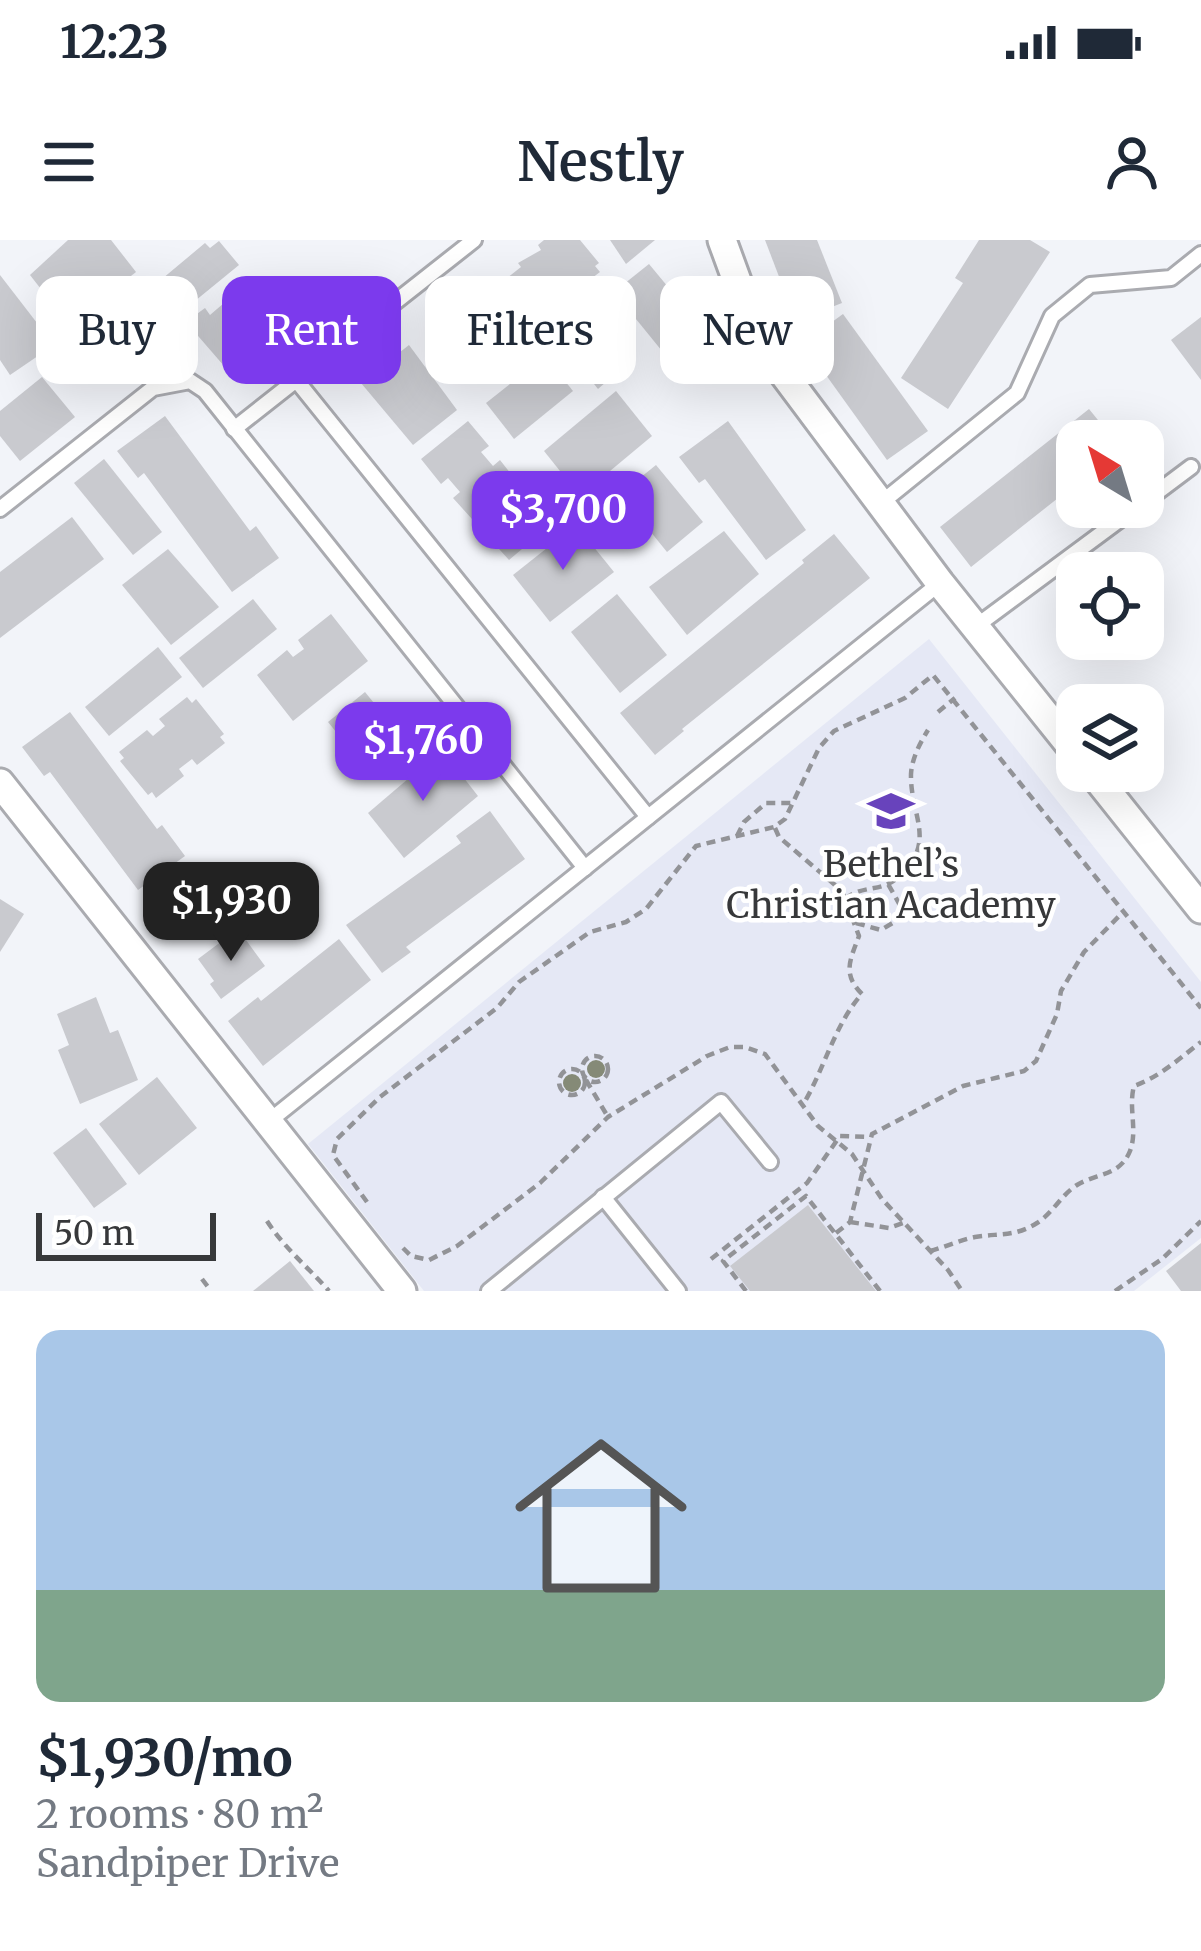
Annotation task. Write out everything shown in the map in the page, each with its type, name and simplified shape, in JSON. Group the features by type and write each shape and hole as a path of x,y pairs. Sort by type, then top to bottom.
{"street":[{"path":"722,240 759,341 940,583 1056,728"},
{"path":"0,783 402,1291"},
{"path":"1108,792 1201,909"}],"lane":[{"path":"401,298 474,240"},
{"path":"880,503 1017,393 1052,316 1090,285 1172,278 1201,254"},
{"path":"0,509 153,388 190,381 205,391 585,868"},
{"path":"235,429 292,384"},
{"path":"300,384 648,817"},
{"path":"1164,487 1191,467"},
{"path":"975,626 1109,528"},
{"path":"268,1122 940,583"},
{"path":"489,1291 721,1102 770,1162"},
{"path":"603,1197 678,1291"}],"path":[{"path":"374,1212 333,1155 337,1139 433,1053 497,1008 519,982 590,932 626,922 646,909 696,846 774,827 784,819 819,748 834,731 905,698 933,675 1201,1008"},
{"path":"938,712 955,698"},
{"path":"845,899 858,888 888,884 917,854 922,836 911,773 917,748 928,730"},
{"path":"737,836 744,821 766,803 792,803"},
{"path":"774,827 779,837 842,891 859,936 848,966 850,982 862,994 849,1008 804,1103"},
{"path":"856,923 881,930 896,921 901,907 888,884"},
{"path":"711,1259 807,1183 840,1136 872,1137 963,1086 1024,1071 1036,1060 1057,1014 1061,992 1084,952 1123,912"},
{"path":"930,1251 970,1238 1025,1231 1044,1220 1071,1188 1107,1175 1132,1148 1134,1086 1158,1077 1201,1042"},
{"path":"586,1079 580,1092 572,1095 564,1092 559,1081 569,1070 586,1079 603,1078 604,1060 592,1056 582,1068 586,1079 608,1117"},
{"path":"836,1234 850,1222 872,1137"},
{"path":"396,1242 411,1256 429,1261 457,1246 540,1183"},
{"path":"746,1291 723,1261 806,1196 880,1291"},
{"path":"267,1221 284,1248 306,1262 329,1291"},
{"path":"1115,1291 1162,1259 1201,1221"},
{"path":"850,1222 889,1228 904,1223"},
{"path":"202,1280 211,1291"},
{"path":"315,1291 322,1283"}],"shaded area":[{"name":"Bethel’s Christian Academy","path":"929,639 1201,982 1201,1238 1134,1291 424,1291 308,1144"}],"building":[{"path":"68,240 111,240 136,272 131,276 36,276 36,283 30,275"},
{"path":"544,240 580,240 599,263 595,266 600,272 595,276 510,276 521,267 518,263 541,250 538,245"},
{"path":"610,240 655,240 626,264"},
{"path":"765,240 817,240 831,276 779,276"},
{"path":"979,240 1030,240 1050,252 948,409 901,378 963,283 955,278"},
{"path":"219,241 239,265 198,298 198,276 166,276 205,243 210,248"},
{"path":"649,264 660,277 660,349 636,319 634,276"},
{"path":"0,275 36,322 36,357 10,375 0,360"},
{"path":"834,283 842,303 834,306"},
{"path":"222,305 222,364 198,336 198,313 205,308 210,315"},
{"path":"843,314 928,431 887,460 832,384 834,321"},
{"path":"1201,317 1201,380 1171,340"},
{"path":"409,345 425,367 425,384 438,384 457,410 413,445 362,384 401,384 401,351"},
{"path":"36,382 48,384 75,417 20,461 0,436 0,411"},
{"path":"510,384 567,384 573,391 514,439 486,403"},
{"path":"616,391 652,436 580,496 544,451"},
{"path":"1089,409 1098,420 1075,420"},
{"path":"165,416 250,531 256,526 279,558 232,592 144,473 138,478 117,451"},
{"path":"468,421 489,446 481,452 493,466 500,460 548,527 509,560 453,498 460,492 448,478 441,484 421,459"},
{"path":"728,421 806,530 766,560 705,479 699,483 679,457"},
{"path":"1056,435 1056,500 971,567 940,527"},
{"path":"104,459 162,532 133,555 74,483"},
{"path":"656,465 703,522 667,552 620,494"},
{"path":"72,517 104,559 0,638 0,572"},
{"path":"576,525 614,572 550,622 513,575"},
{"path":"724,531 759,574 687,635 649,587"},
{"path":"834,534 870,578 655,755 620,713"},
{"path":"168,549 219,607 171,645 122,585"},
{"path":"617,594 667,655 620,693 571,632"},
{"path":"253,599 277,629 203,688 179,658"},
{"path":"331,614 368,661 293,721 257,675 287,650 293,657 304,649 298,640"},
{"path":"158,647 182,677 109,736 85,707"},
{"path":"365,692 412,750 375,780 328,722"},
{"path":"187,697 192,703 196,699 224,734 220,737 225,743 197,765 192,759 179,769 184,776 156,798 152,792 148,795 120,761 124,758 119,752 147,730 153,736 165,726 159,719"},
{"path":"70,712 157,829 162,825 185,856 138,890 50,772 44,776 22,747"},
{"path":"442,750 478,796 404,858 368,813"},
{"path":"490,811 525,859 406,947 411,952 382,973 346,925 461,843 456,836"},
{"path":"0,899 24,914 0,952"},
{"path":"238,929 265,966 221,999 198,959"},
{"path":"339,939 371,980 263,1066 228,1021"},
{"path":"96,997 110,1033 118,1030 138,1080 80,1104 58,1050 69,1045 57,1014"},
{"path":"157,1077 197,1128 139,1175 99,1124"},
{"path":"86,1128 127,1184 94,1208 53,1153"},
{"path":"808,1205 876,1291 750,1291 730,1266"},
{"path":"1201,1243 1201,1291 1181,1291 1166,1271"},
{"path":"290,1261 314,1291 253,1291"}],"place":[{"name":"Bethel’s Christian Academy","path":"891,811"}]}
